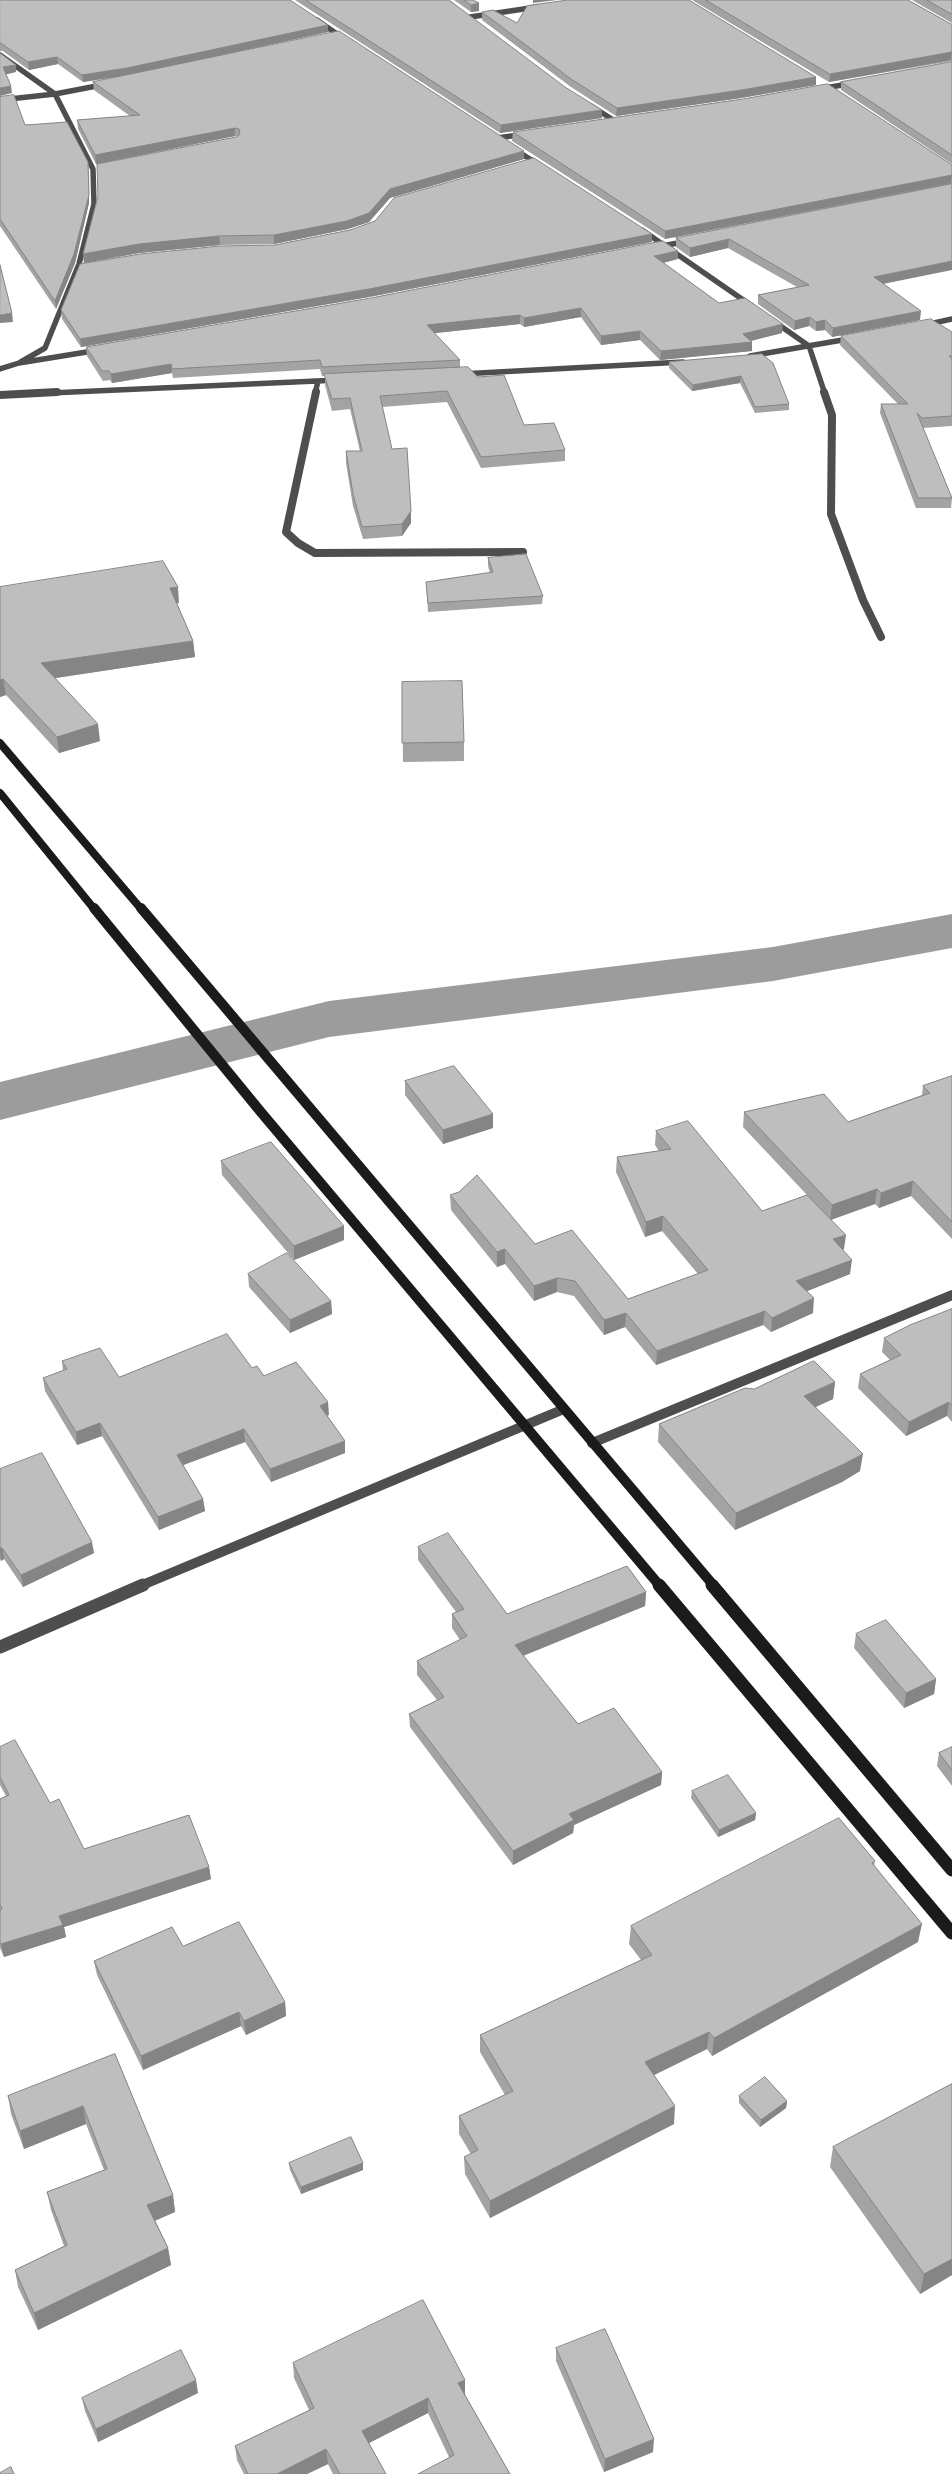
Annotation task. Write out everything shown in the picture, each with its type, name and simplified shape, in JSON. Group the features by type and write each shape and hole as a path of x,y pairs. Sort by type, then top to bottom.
{"main road":[{"path":"0,743 952,1870"},
{"path":"0,793 260,1111 952,1933"}],"street":[{"path":"470,17 544,6"},
{"path":"462,11 477,22"},
{"path":"309,15 346,41"},
{"path":"329,37 338,35"},
{"path":"0,55 56,94 92,169 94,204 76,269 45,348 19,363"},
{"path":"809,91 865,81"},
{"path":"820,82 836,93"},
{"path":"0,100 56,94 113,83"},
{"path":"584,101 615,121"},
{"path":"606,123 625,120"},
{"path":"497,138 536,132"},
{"path":"488,133 550,172"},
{"path":"524,164 534,162"},
{"path":"92,169 102,167"},
{"path":"632,224 666,245 761,312"},
{"path":"646,249 694,240"},
{"path":"76,269 86,268"},
{"path":"769,318 809,346 832,415 831,514 863,600 881,637"},
{"path":"914,326 952,319"},
{"path":"743,357 866,336"},
{"path":"0,369 19,363 106,349"},
{"path":"457,374 694,361"},
{"path":"0,395 348,379"},
{"path":"318,381 286,532 298,543 314,552 523,552"},
{"path":"592,1443 952,1295"},
{"path":"0,1647 256,1536 564,1409"}],"building":[{"path":"0,0 290,0 328,25 127,68 82,75 57,57 28,62 0,43"},
{"path":"306,0 449,0 565,87 602,110 501,125"},
{"path":"464,0 473,0 479,3 471,5"},
{"path":"568,0 689,0 816,77 617,108 571,79 482,12 493,10 517,23 527,6"},
{"path":"706,0 908,0 952,24 952,52 830,74"},
{"path":"927,0 952,0 952,14"},
{"path":"339,31 524,151 390,189 369,213 347,221 274,235 219,236 139,244 83,254 98,196 97,164 236,137 240,134 239,129 235,128 95,155 77,120 140,115 93,82"},
{"path":"0,53 16,65 3,67 11,86 0,88"},
{"path":"952,62 952,155 841,82"},
{"path":"828,84 952,165 952,175 665,231 513,132 743,99"},
{"path":"14,95 25,125 67,122 88,162 89,195 74,254 55,301 0,219 0,97"},
{"path":"534,158 652,234 369,289 80,339 61,310 80,264 140,254 220,246 275,245 350,230 375,221 394,198"},
{"path":"952,184 952,261 874,277 921,311 833,328 825,320 816,322 810,317 795,321 758,295 809,285 729,239 690,248 676,238"},
{"path":"663,241 678,251 654,256 719,303 745,298 783,324 743,334 752,342 661,351 640,331 601,336 581,308 524,318 520,315 427,325 460,360 322,367 320,360 172,369 171,364 111,374 109,371 102,371 86,347 371,298"},
{"path":"0,265 12,313 0,315"},
{"path":"931,319 952,332 952,356 949,356 952,359 952,416 922,418 917,413 952,498 918,498 881,404 908,404 841,336"},
{"path":"762,354 773,363 789,404 755,407 741,376 693,385 669,362"},
{"path":"468,367 478,377 504,375 524,425 554,423 565,450 481,457 447,391 380,396 392,449 407,448 411,511 402,524 362,527 353,494 346,451 362,451 350,398 332,399 324,374"},
{"path":"526,554 543,596 428,603 426,582 493,572 488,558"},
{"path":"163,561 178,587 170,588 193,641 41,663 98,724 57,737 3,679 0,680 0,587"},
{"path":"462,681 464,742 402,743 402,682"},
{"path":"454,1066 493,1114 443,1130 405,1081"},
{"path":"952,1076 952,1222 913,1181 881,1193 877,1189 832,1205 744,1112 824,1094 848,1122 930,1093 923,1086"},
{"path":"688,1121 762,1211 807,1195 846,1235 833,1239 852,1260 796,1281 814,1298 772,1318 765,1311 657,1351 626,1313 604,1320 575,1281 557,1278 534,1286 505,1249 497,1252 450,1195 459,1192 477,1175 535,1244 572,1230 628,1299 708,1270 663,1216 646,1222 617,1157 671,1149 656,1131"},
{"path":"271,1142 344,1226 294,1246 221,1161"},
{"path":"287,1253 331,1301 290,1320 248,1274"},
{"path":"952,1309 952,1405 949,1402 909,1422 860,1374 901,1355 884,1338 910,1325"},
{"path":"227,1334 252,1368 257,1366 264,1376 296,1362 328,1402 320,1406 345,1441 270,1469 244,1429 177,1455 203,1499 158,1517 100,1423 76,1432 43,1378 67,1369 62,1361 100,1348 119,1377"},
{"path":"814,1361 835,1382 804,1396 863,1454 736,1513 659,1424 745,1388 754,1389"},
{"path":"42,1453 92,1542 21,1575 2,1548 0,1548 0,1469"},
{"path":"448,1533 507,1614 627,1566 646,1592 515,1645 578,1724 614,1708 662,1772 569,1814 574,1820 513,1851 409,1714 444,1697 417,1661 467,1636 452,1614 464,1609 418,1547"},
{"path":"886,1620 936,1679 906,1693 856,1634"},
{"path":"15,1740 50,1803 59,1799 84,1849 189,1815 209,1867 59,1916 63,1925 1,1944 0,1799 9,1795 0,1777 0,1747"},
{"path":"952,1747 952,1770 939,1753"},
{"path":"728,1775 756,1813 719,1830 692,1791"},
{"path":"839,1818 875,1861 872,1863 922,1924 714,2038 709,2032 645,2062 675,2106 490,2201 464,2157 478,2150 459,2116 513,2091 480,2035 652,1955 631,1926"},
{"path":"239,1922 285,2002 244,2021 239,2012 141,2056 94,1961 172,1927 183,1946"},
{"path":"115,2054 173,2195 147,2205 168,2248 34,2313 15,2270 67,2245 47,2192 107,2169 83,2106 20,2131 8,2096"},
{"path":"765,2077 787,2101 761,2120 739,2096"},
{"path":"952,2084 952,2259 924,2274 833,2147"},
{"path":"351,2137 363,2163 301,2187 289,2163"},
{"path":"423,2300 465,2380 458,2383 510,2474 418,2474 454,2455 428,2398 362,2431 386,2474 340,2474 326,2449 277,2474 248,2474 235,2446 314,2408 293,2363"},
{"path":"605,2329 654,2439 605,2459 556,2348"},
{"path":"181,2350 196,2380 96,2429 82,2398"},
{"path":"11,2467 14,2474 0,2474 0,2473"}],"waterway":[{"path":"0,1101 329,1019 773,964 952,931"}]}
